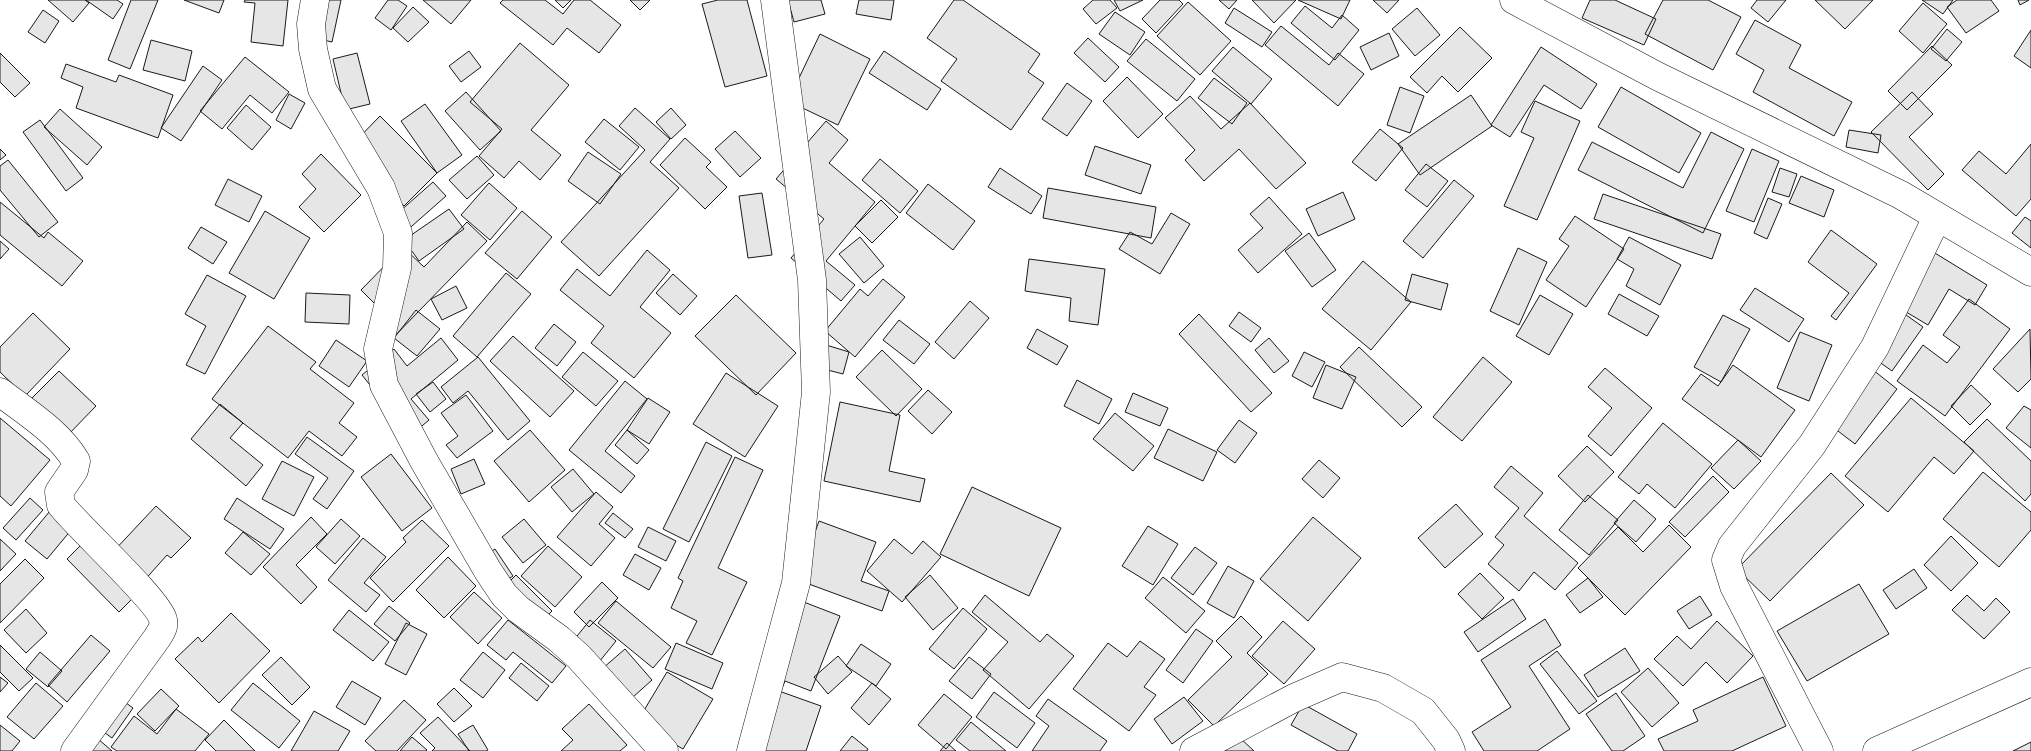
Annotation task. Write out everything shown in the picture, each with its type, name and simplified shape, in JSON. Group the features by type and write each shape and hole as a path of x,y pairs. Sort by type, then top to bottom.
{"street":[{"path":"315,0 311,24 313,49 322,89 381,188 398,232 397,268 378,349 384,385 424,462 504,595 518,609 558,638 579,657 664,751"},
{"path":"751,751 796,583 816,392 812,280 775,0"},
{"path":"1514,0 1657,76 1901,196 2031,272"},
{"path":"1819,751 1734,586 1726,560 1732,546 1744,529 1812,445 1875,347 1938,217"},
{"path":"0,392 46,427 72,455 76,461 74,470 60,492 61,505 143,592 163,619 163,626 157,638 76,751"},
{"path":"1194,751 1294,698 1342,677 1383,688 1423,711 1446,740 1451,751"},
{"path":"1878,751 2031,682"}],"building":[{"path":"48,0 85,0 89,3 73,22"},
{"path":"86,0 117,0 123,4 113,19"},
{"path":"131,0 158,0 130,69 108,60"},
{"path":"184,0 224,0 219,13"},
{"path":"245,0 288,0 283,46 251,42 255,3 244,2"},
{"path":"308,0 341,0 332,42 301,35"},
{"path":"388,0 398,0 407,6 391,30 375,18"},
{"path":"423,0 471,0 451,24"},
{"path":"503,0 545,0 563,14 574,0 590,0 621,25 599,53 567,28 553,45 500,3"},
{"path":"555,0 571,0 563,8"},
{"path":"630,0 650,0 640,10"},
{"path":"718,0 747,0 767,76 725,87 702,4"},
{"path":"788,0 821,0 825,14 794,22"},
{"path":"859,0 894,0 891,20 856,14"},
{"path":"954,0 963,0 1040,54 1028,72 1044,83 1011,130 941,81 957,59 927,38"},
{"path":"1093,0 1110,0 1117,8 1096,24 1083,9"},
{"path":"1114,0 1143,0 1120,11"},
{"path":"1160,0 1179,0 1183,4 1156,33 1142,19"},
{"path":"1219,0 1237,0 1229,9"},
{"path":"1252,0 1296,0 1274,23"},
{"path":"1298,0 1350,0 1341,19"},
{"path":"1373,0 1399,0 1387,13"},
{"path":"1590,0 1615,0 1656,19 1644,45 1582,18"},
{"path":"1663,0 1708,0 1741,17 1713,70 1645,34"},
{"path":"1757,0 1786,0 1768,22 1751,8"},
{"path":"1815,0 1873,0 1845,29"},
{"path":"1922,0 1953,0 1943,14"},
{"path":"1957,0 1991,0 1999,11 1966,33 1947,7"},
{"path":"2018,0 2029,0 2020,5"},
{"path":"1188,2 1231,41 1200,75 1157,36"},
{"path":"1923,3 1947,24 1923,53 1899,31"},
{"path":"1305,6 1332,28 1342,15 1359,30 1335,60 1291,23"},
{"path":"413,7 429,22 408,42 393,28"},
{"path":"1234,8 1272,32 1262,47 1225,23"},
{"path":"1417,8 1440,35 1415,56 1392,29"},
{"path":"43,10 59,21 45,43 28,32"},
{"path":"1115,12 1145,32 1130,55 1099,34"},
{"path":"1755,20 1801,45 1789,68 1852,102 1834,136 1753,92 1764,70 1736,54"},
{"path":"1281,26 1329,65 1338,53 1364,74 1338,106 1265,45"},
{"path":"1460,27 1492,58 1458,92 1442,76 1427,93 1410,77"},
{"path":"1947,29 1962,42 1946,61 1931,49"},
{"path":"2031,30 2031,68 2014,56"},
{"path":"1389,33 1399,56 1371,70 1360,47"},
{"path":"820,34 870,59 838,125 788,101"},
{"path":"1088,38 1119,67 1105,82 1074,53"},
{"path":"1146,39 1195,79 1177,101 1127,61"},
{"path":"151,40 192,51 185,81 143,70"},
{"path":"520,43 569,85 531,130 561,155 540,180 519,161 504,178 479,156 502,129 470,102"},
{"path":"1932,46 1952,65 1907,110 1888,91"},
{"path":"1233,47 1272,79 1251,104 1212,71"},
{"path":"1541,47 1597,84 1581,109 1544,85 1510,137 1491,125"},
{"path":"469,51 481,67 461,82 449,66"},
{"path":"884,51 941,89 927,110 869,73"},
{"path":"0,53 30,83 15,97 0,82"},
{"path":"357,53 370,104 345,110 333,59"},
{"path":"245,57 289,92 272,113 250,95 222,129 200,111"},
{"path":"66,64 116,82 119,75 173,95 158,138 76,108 83,87 61,78"},
{"path":"203,66 222,80 181,141 161,128"},
{"path":"1127,77 1163,114 1138,138 1103,101"},
{"path":"1214,78 1247,103 1232,124 1198,98"},
{"path":"1067,83 1092,101 1067,136 1042,119"},
{"path":"1400,87 1424,96 1410,133 1387,125"},
{"path":"1621,87 1701,133 1679,173 1598,127"},
{"path":"466,92 501,131 480,150 445,111"},
{"path":"1912,92 1933,114 1909,137 1944,174 1928,190 1871,132"},
{"path":"289,94 305,103 291,129 276,120"},
{"path":"1471,95 1492,126 1420,175 1398,144"},
{"path":"1190,96 1221,129 1250,103 1306,163 1276,189 1239,149 1204,181 1185,160 1195,150 1165,118"},
{"path":"1535,101 1580,121 1537,220 1504,206 1534,138 1521,132"},
{"path":"425,104 462,155 437,173 401,121"},
{"path":"246,105 271,127 252,150 227,128"},
{"path":"635,108 670,139 650,162 679,188 599,276 561,242 645,150 619,126"},
{"path":"671,108 686,125 671,139 656,122"},
{"path":"60,109 102,147 87,165 44,127"},
{"path":"380,116 437,173 404,206 348,149"},
{"path":"604,119 639,147 620,170 585,142"},
{"path":"40,120 83,178 66,191 23,132"},
{"path":"826,121 848,140 829,163 875,202 826,261 855,285 841,301 791,258 824,219 776,179"},
{"path":"1380,129 1403,148 1376,181 1352,162"},
{"path":"1849,130 1881,135 1878,153 1846,147"},
{"path":"735,131 761,158 740,177 715,149"},
{"path":"1711,132 1744,149 1703,233 1578,170 1592,142 1683,188"},
{"path":"685,138 711,162 706,167 727,187 705,209 660,165"},
{"path":"2031,144 2031,199 2016,216 1962,170 1979,151 2006,174"},
{"path":"1095,146 1151,165 1141,194 1085,175"},
{"path":"0,149 6,155 0,160"},
{"path":"1752,149 1779,161 1754,222 1726,211"},
{"path":"588,152 621,174 600,204 568,181"},
{"path":"321,154 361,195 324,232 299,207 316,189 302,174"},
{"path":"477,156 494,175 467,199 449,180"},
{"path":"880,159 918,191 900,213 862,180"},
{"path":"8,160 58,222 39,237 0,190 0,166"},
{"path":"1426,164 1448,181 1427,207 1405,190"},
{"path":"1000,168 1042,196 1031,214 988,187"},
{"path":"1780,168 1797,174 1789,197 1772,192"},
{"path":"1801,176 1834,190 1824,217 1789,203"},
{"path":"228,179 262,196 249,222 215,205"},
{"path":"1454,180 1474,196 1423,258 1403,241"},
{"path":"433,182 446,196 395,241 382,227"},
{"path":"489,183 517,208 490,240 461,215"},
{"path":"928,184 975,221 953,250 906,213"},
{"path":"1048,188 1156,207 1151,238 1043,218"},
{"path":"1343,192 1355,219 1318,236 1306,209"},
{"path":"762,193 772,255 748,258 739,196"},
{"path":"1603,194 1721,234 1712,259 1594,219"},
{"path":"1269,197 1302,234 1258,273 1238,250 1263,228 1250,214"},
{"path":"1768,198 1782,204 1767,239 1754,233"},
{"path":"881,200 898,217 872,243 855,226"},
{"path":"0,202 44,238 48,232 83,261 62,286 0,235"},
{"path":"449,209 464,229 419,261 404,240"},
{"path":"265,211 310,238 274,299 229,273"},
{"path":"522,211 552,237 517,279 485,253"},
{"path":"1171,213 1190,224 1160,274 1119,249 1130,232 1152,244"},
{"path":"1575,216 1624,249 1586,307 1546,280 1569,246 1559,239"},
{"path":"2025,217 2031,221 2031,248 2012,233"},
{"path":"467,222 487,241 387,344 386,315 361,290 403,247 424,267"},
{"path":"201,227 227,242 213,264 188,248"},
{"path":"1831,230 1877,264 1836,320 1831,316 1849,293 1808,262"},
{"path":"1309,233 1336,270 1312,287 1285,251"},
{"path":"860,237 884,266 864,283 839,254"},
{"path":"1629,237 1681,265 1660,305 1626,286 1634,269 1617,259"},
{"path":"0,241 9,249 0,259"},
{"path":"1518,248 1547,262 1519,325 1490,311"},
{"path":"647,250 670,270 640,307 671,333 634,378 591,343 604,326 560,290 577,269 610,296"},
{"path":"1930,250 1987,285 1975,305 1949,289 1928,325 1896,306"},
{"path":"1029,259 1105,269 1098,325 1069,321 1071,298 1025,291"},
{"path":"1363,261 1411,302 1371,350 1322,309"},
{"path":"506,273 531,294 477,357 453,336"},
{"path":"673,274 697,296 680,315 656,293"},
{"path":"1412,274 1448,284 1441,310 1405,300"},
{"path":"207,275 246,296 205,374 186,365 206,326 185,314"},
{"path":"883,279 905,297 855,357 825,331 860,289 868,296"},
{"path":"456,286 467,308 442,320 431,299"},
{"path":"1755,288 1804,319 1789,342 1740,310"},
{"path":"306,293 350,295 349,324 305,322"},
{"path":"1619,294 1659,316 1647,336 1608,314"},
{"path":"736,295 796,353 756,395 695,336"},
{"path":"1540,295 1573,314 1549,355 1516,336"},
{"path":"1969,299 2010,329 1945,416 1897,381 1923,345 1947,363 1960,347 1943,335"},
{"path":"970,301 989,318 954,359 935,342"},
{"path":"1892,305 1923,327 1892,371 1861,349"},
{"path":"416,310 440,329 417,356 394,338"},
{"path":"1239,312 1261,328 1251,342 1229,326"},
{"path":"33,313 70,349 25,396 0,372 0,347"},
{"path":"1199,314 1272,393 1251,412 1179,334"},
{"path":"1723,315 1750,329 1721,382 1694,367"},
{"path":"899,320 930,344 914,364 883,340"},
{"path":"554,324 576,342 557,366 535,348"},
{"path":"268,326 316,362 310,369 354,403 339,423 357,437 342,456 309,431 288,458 212,399"},
{"path":"1037,329 1068,346 1057,365 1027,348"},
{"path":"2030,329 2031,379 2018,392 1993,369"},
{"path":"1800,332 1832,345 1809,401 1777,388"},
{"path":"513,336 574,391 550,417 490,361"},
{"path":"441,338 458,360 411,399 429,420 410,436 362,375 394,349 407,366"},
{"path":"1269,338 1289,361 1274,373 1255,350"},
{"path":"336,340 367,361 349,387 319,366"},
{"path":"823,344 849,352 843,374 816,367"},
{"path":"1359,347 1422,407 1402,427 1340,367"},
{"path":"882,350 922,389 896,416 856,377"},
{"path":"583,352 618,381 596,406 562,377"},
{"path":"1304,352 1325,362 1312,387 1292,376"},
{"path":"478,357 530,421 508,440 468,391 453,403 441,387"},
{"path":"1483,357 1512,382 1462,441 1433,417"},
{"path":"1863,362 1897,389 1855,444 1821,418"},
{"path":"1326,365 1356,377 1342,409 1313,398"},
{"path":"1733,365 1795,410 1761,457 1682,399 1701,374 1718,386"},
{"path":"1605,368 1652,408 1611,456 1588,436 1612,408 1588,387"},
{"path":"59,371 96,406 66,437 29,401"},
{"path":"726,373 778,406 745,457 693,424"},
{"path":"1077,380 1112,399 1099,424 1064,406"},
{"path":"625,381 647,399 605,451 635,476 621,493 569,450"},
{"path":"433,382 446,399 430,412 416,394"},
{"path":"1971,385 1991,404 1970,425 1951,406"},
{"path":"928,390 952,412 932,434 908,411"},
{"path":"1133,393 1168,408 1160,426 1125,412"},
{"path":"466,395 493,431 457,458 446,445 458,436 441,413"},
{"path":"648,398 670,412 649,444 627,430"},
{"path":"1911,398 1974,451 1954,474 1934,457 1888,512 1845,476"},
{"path":"840,402 900,415 889,471 925,479 920,502 824,481"},
{"path":"220,404 243,423 230,438 263,465 246,486 191,439"},
{"path":"2024,406 2031,410 2031,448 2006,428"},
{"path":"1115,413 1154,446 1133,471 1093,439"},
{"path":"0,418 50,460 11,506 0,496"},
{"path":"1987,419 2031,461 2031,494 2025,501 1964,442"},
{"path":"1239,420 1257,433 1235,463 1217,450"},
{"path":"1663,423 1712,464 1675,508 1647,484 1639,494 1618,477"},
{"path":"1168,429 1217,452 1203,481 1154,458"},
{"path":"530,430 565,470 529,502 494,461"},
{"path":"627,430 649,450 637,464 615,445"},
{"path":"307,437 354,471 327,509 313,499 328,478 295,454"},
{"path":"1738,440 1761,461 1734,489 1711,468"},
{"path":"706,442 732,456 689,542 663,529"},
{"path":"1587,446 1614,472 1585,502 1558,476"},
{"path":"391,454 432,508 402,531 361,477"},
{"path":"735,457 763,470 718,568 747,582 712,655 686,643 697,621 671,608 683,581 678,578"},
{"path":"474,459 485,484 461,494 451,469"},
{"path":"1319,460 1340,478 1323,498 1302,479"},
{"path":"282,461 314,477 294,516 262,499"},
{"path":"1511,466 1543,493 1524,516 1578,563 1555,590 1534,572 1519,591 1488,564 1504,545 1495,537 1519,508 1494,487"},
{"path":"573,469 594,494 572,512 551,487"},
{"path":"1983,472 2031,512 2031,530 1999,567 1943,519"},
{"path":"1831,473 1864,505 1770,601 1737,569"},
{"path":"1713,476 1729,492 1685,537 1669,522"},
{"path":"972,487 1061,528 1029,596 940,554"},
{"path":"596,492 613,507 599,524 615,538 591,566 557,537"},
{"path":"1588,495 1618,520 1589,555 1559,530"},
{"path":"30,498 43,510 16,540 3,528"},
{"path":"237,498 284,529 270,549 224,519"},
{"path":"1634,500 1656,519 1636,542 1614,523"},
{"path":"1456,504 1483,534 1445,568 1418,538"},
{"path":"156,506 191,538 171,558 167,555 142,583 111,554"},
{"path":"50,511 72,529 47,559 25,541"},
{"path":"613,513 633,529 625,538 605,523"},
{"path":"311,517 327,534 296,565 317,587 301,604 263,567"},
{"path":"1313,517 1361,558 1308,621 1260,579"},
{"path":"341,519 360,536 335,564 316,547"},
{"path":"524,519 546,545 523,563 502,537"},
{"path":"422,520 449,546 393,602 370,578 406,542 403,538"},
{"path":"819,521 876,542 861,581 889,591 882,611 798,580"},
{"path":"1669,525 1691,547 1625,615 1578,568 1618,527 1643,552"},
{"path":"1148,526 1178,544 1153,585 1122,566"},
{"path":"648,527 676,541 666,561 638,547"},
{"path":"243,532 270,554 251,575 225,553"},
{"path":"1951,536 1978,563 1951,591 1924,565"},
{"path":"363,538 386,557 364,583 380,595 366,612 328,580"},
{"path":"0,539 16,554 0,571"},
{"path":"894,539 912,554 923,541 941,557 902,602 867,571"},
{"path":"85,541 137,594 119,612 67,559"},
{"path":"548,546 582,577 555,607 521,576"},
{"path":"1195,547 1217,563 1193,595 1171,578"},
{"path":"495,549 513,576 490,591 473,564"},
{"path":"635,554 661,568 649,590 623,575"},
{"path":"448,557 476,586 444,618 416,590"},
{"path":"25,559 44,578 0,623 0,584"},
{"path":"1228,566 1254,581 1234,618 1207,603"},
{"path":"1914,569 1927,588 1896,609 1883,590"},
{"path":"1480,573 1504,598 1482,619 1458,594"},
{"path":"516,575 552,611 534,629 498,593"},
{"path":"930,575 958,608 933,630 905,597"},
{"path":"1163,577 1205,611 1186,633 1145,598"},
{"path":"1588,578 1603,597 1580,613 1566,595"},
{"path":"602,582 618,598 589,627 574,612"},
{"path":"1859,584 1889,634 1807,681 1777,631"},
{"path":"474,592 502,618 478,644 450,617"},
{"path":"985,595 1040,642 1047,634 1074,656 1029,709 983,670 1008,642 972,612"},
{"path":"1967,595 1984,611 1996,598 2010,612 1984,639 1952,610"},
{"path":"1700,596 1712,615 1689,629 1677,611"},
{"path":"796,599 840,616 811,691 785,681 781,691"},
{"path":"1513,599 1526,619 1478,652 1464,632"},
{"path":"616,601 671,647 653,668 598,623"},
{"path":"389,606 410,623 395,641 374,624"},
{"path":"963,608 987,629 954,669 929,649"},
{"path":"26,609 47,633 26,653 4,630"},
{"path":"349,610 389,642 373,661 333,630"},
{"path":"231,613 270,651 219,703 175,659 198,637 202,642"},
{"path":"1241,616 1262,637 1247,653 1268,674 1214,726 1188,700 1232,657 1216,641"},
{"path":"1545,619 1561,645 1529,666 1570,729 1537,751 1484,751 1472,732 1511,707 1481,660"},
{"path":"508,620 566,666 552,683 513,652 506,660 487,645"},
{"path":"590,620 616,641 591,672 565,651"},
{"path":"1283,621 1315,649 1284,684 1252,656"},
{"path":"1717,621 1753,656 1727,683 1706,662 1683,686 1654,659 1677,636 1691,649"},
{"path":"406,623 427,634 406,675 385,664"},
{"path":"1196,629 1213,641 1183,683 1166,670"},
{"path":"91,635 110,651 67,702 48,685"},
{"path":"1140,641 1165,659 1144,687 1156,695 1129,731 1073,689 1108,643 1127,657"},
{"path":"676,643 723,663 712,689 665,669"},
{"path":"861,644 891,664 876,686 846,666"},
{"path":"0,645 33,678 19,691 0,672"},
{"path":"1625,648 1640,671 1598,697 1584,675"},
{"path":"625,649 652,680 623,706 595,675"},
{"path":"1557,651 1597,701 1579,714 1540,664"},
{"path":"40,652 62,671 48,687 26,669"},
{"path":"483,652 505,670 483,698 460,680"},
{"path":"838,656 852,672 828,694 814,677"},
{"path":"281,657 310,687 292,705 262,675"},
{"path":"969,657 991,674 972,699 949,681"},
{"path":"521,663 549,686 537,701 509,678"},
{"path":"1648,668 1679,703 1652,727 1621,692"},
{"path":"667,672 713,699 683,749 637,722"},
{"path":"0,677 8,683 0,692"},
{"path":"1763,677 1786,726 1732,751 1664,751 1658,739 1698,721 1693,710"},
{"path":"352,681 381,698 365,725 336,707"},
{"path":"36,683 63,706 34,739 7,717"},
{"path":"253,683 300,721 279,748 231,710"},
{"path":"872,683 891,699 869,725 851,708"},
{"path":"454,688 472,706 454,722 437,704"},
{"path":"107,689 133,708 112,738 86,719"},
{"path":"161,689 179,706 155,731 137,714"},
{"path":"776,690 821,706 806,751 754,751"},
{"path":"994,692 1035,723 1017,748 976,717"},
{"path":"1616,693 1645,736 1623,751 1612,751 1586,714"},
{"path":"944,694 972,717 946,749 918,725"},
{"path":"1184,697 1203,721 1172,744 1154,719"},
{"path":"1048,699 1107,741 1100,751 1032,751 1049,726 1036,716"},
{"path":"404,700 426,720 397,751 376,751 365,741"},
{"path":"589,704 627,745 620,751 561,751 573,740 562,729"},
{"path":"1303,704 1357,734 1348,751 1338,751 1291,725"},
{"path":"176,709 209,734 195,751 117,751 111,747 134,716 157,734"},
{"path":"314,711 350,731 338,751 291,751"},
{"path":"438,717 470,751 432,751 435,748 420,733"},
{"path":"224,720 255,751 216,751 205,740"},
{"path":"971,722 1006,751 970,751 956,740"},
{"path":"0,725 20,741 12,751 0,751"},
{"path":"473,725 488,750 469,751 458,734"},
{"path":"83,726 112,751 71,751"},
{"path":"852,736 868,749 867,751 840,751"},
{"path":"412,737 427,750 400,751"},
{"path":"1239,737 1254,751 1225,751"},
{"path":"2031,742 2031,751 2013,751"},
{"path":"947,743 956,751 940,751"}]}
